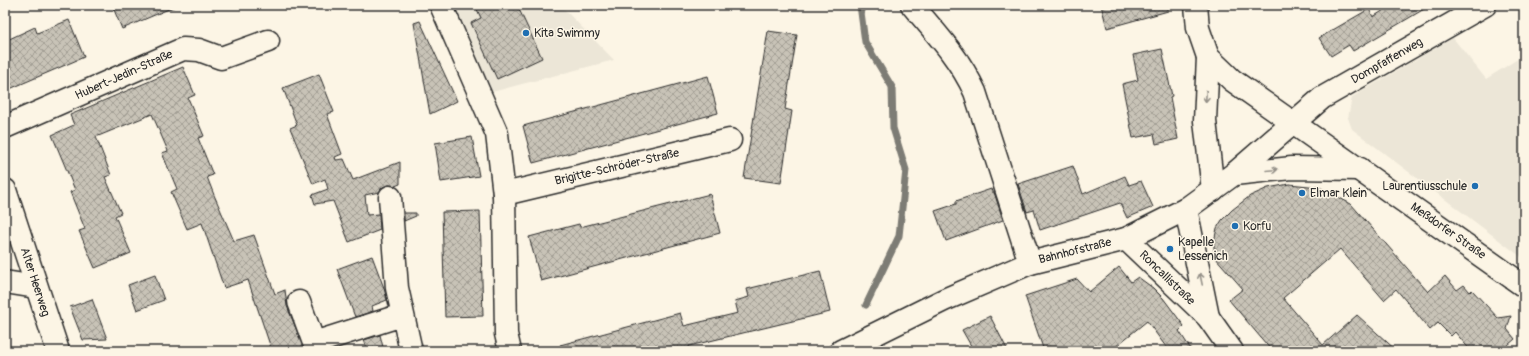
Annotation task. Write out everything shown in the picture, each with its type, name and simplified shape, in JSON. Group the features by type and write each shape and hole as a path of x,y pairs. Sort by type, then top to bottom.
{"street":[{"path":"440,5 497,134 504,194 506,334 510,351"},
{"path":"912,5 947,46 967,73 976,92 1030,263"},
{"path":"1196,5 1198,28 1208,57 1205,122 1213,190"},
{"name":"Dompfaffenweg","path":"1292,123 1322,98 1485,5"},
{"name":"Hubert-Jedin-Straße","path":"5,127 183,49 199,50 221,58 268,41"},
{"name":"Meßdorfer Straße","path":"1208,57 1232,80 1524,286"},
{"name":"Bahnhofstraße","path":"841,351 944,300 1030,263 1126,239 1186,209 1234,174 1292,123"},
{"name":"Brigitte-Schröder-Straße","path":"504,194 730,140"},
{"path":"1234,174 1292,168 1360,169"},
{"name":"Alter Heerweg","path":"5,190 58,351"},
{"path":"390,197 397,288 411,351"},
{"name":"Roncallistraße","path":"1186,209 1208,317"},
{"name":"Roncallistraße","path":"1126,239 1208,317 1232,351"},
{"path":"5,282 36,287"},
{"path":"299,302 314,343 402,315"}],"shaded area":[{"name":"Kita Swimmy","path":"452,5 560,5 614,60 492,92"},
{"name":"Laurentiusschule","path":"1453,38 1486,79 1524,55 1524,259 1352,129 1348,118 1352,97"}],"building":[{"path":"112,5 178,5 122,29"},
{"name":"Kita Swimmy","path":"475,5 517,5 542,58 497,79 471,23 481,18"},
{"path":"1101,5 1168,5 1168,11 1107,28"},
{"path":"1392,5 1431,5 1353,51 1349,45 1331,56 1319,38 1369,9 1373,17"},
{"path":"69,20 84,57 5,91 5,41 35,27 37,33"},
{"path":"420,21 457,101 430,114 414,23"},
{"path":"768,31 797,35 785,109 792,111 781,183 744,178"},
{"path":"1162,49 1172,96 1170,97 1178,139 1156,144 1154,134 1133,138 1122,84 1138,80 1133,55"},
{"path":"183,67 195,95 188,98 204,136 198,138 213,175 207,177 214,195 234,241 254,235 275,294 285,290 287,306 305,351 272,351 248,280 224,288 202,223 187,229 171,192 177,189 162,153 168,151 152,114 96,137 111,175 105,177 121,213 115,216 131,253 95,268 79,231 85,229 70,192 75,190 52,135 74,125 70,115"},
{"path":"319,74 334,112 327,114 342,154 335,157 336,160 344,159 353,180 400,162 400,184 395,186 389,185 383,187 379,192 365,195 367,215 379,214 380,230 349,242 333,201 315,204 312,195 328,189 325,179 313,184 290,128 297,125 283,88"},
{"path":"708,76 718,113 533,163 523,126"},
{"path":"472,137 479,176 441,182 435,143"},
{"path":"1073,166 1083,194 1125,176 1129,185 1141,181 1153,207 1127,218 1120,203 1040,230 1034,210 1027,212 1018,184"},
{"path":"1289,184 1319,187 1351,204 1428,292 1445,276 1457,290 1464,285 1470,292 1472,290 1498,318 1511,316 1507,329 1515,339 1501,351 1471,351 1455,332 1451,336 1438,323 1430,330 1396,289 1384,300 1340,249 1283,298 1323,345 1357,315 1397,351 1272,351 1229,300 1243,289 1214,256 1214,242 1217,228 1222,220 1250,196 1268,188"},
{"path":"991,189 992,192 994,192 1003,220 946,241 935,211 956,204 956,201"},
{"path":"710,194 720,233 541,281 529,237 579,224 580,227"},
{"path":"480,211 483,316 445,317 442,212"},
{"path":"404,213 416,213 416,216 404,221"},
{"path":"372,256 387,300 372,306 373,311 355,317 337,269"},
{"path":"1119,267 1131,282 1138,277 1153,288 1163,298 1184,326 1179,331 1192,351 1169,351 1147,321 1110,351 1044,351 1025,296 1077,279 1089,292"},
{"path":"820,271 830,312 689,346 690,351 561,351 560,345 680,313 684,326 738,313 735,301 749,297 747,289"},
{"path":"155,275 164,300 137,310 128,285"},
{"path":"92,299 107,339 83,340 70,307"},
{"path":"990,316 1008,351 974,351 962,330"},
{"path":"380,335 384,351 368,351 364,340"}],"waterway":[{"path":"860,5 865,42 892,87 893,128 906,170 899,236 866,305"}],"place":[{"name":"Kita Swimmy","path":"526,33"},
{"name":"Laurentiusschule","path":"1475,186"},
{"name":"Elmar Klein","path":"1302,193"},
{"name":"Korfu","path":"1235,226"},
{"name":"Kapelle Lessenich","path":"1170,249"}]}
